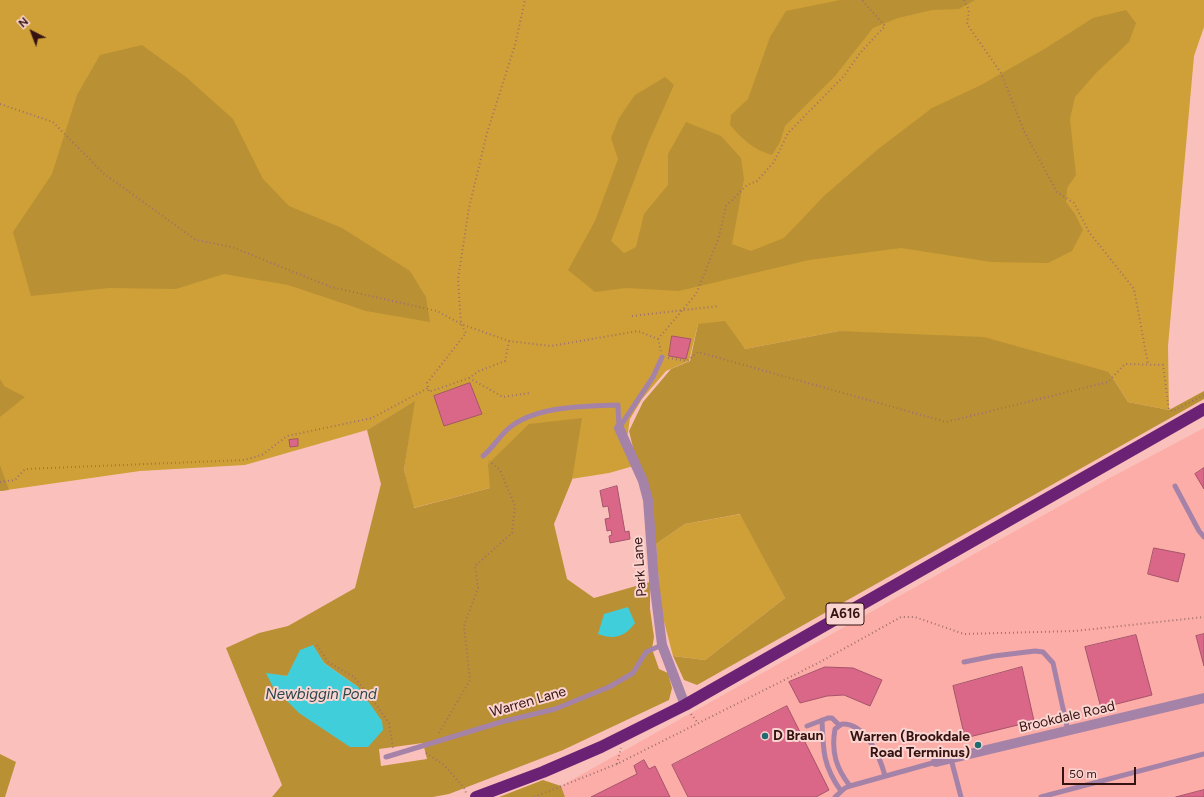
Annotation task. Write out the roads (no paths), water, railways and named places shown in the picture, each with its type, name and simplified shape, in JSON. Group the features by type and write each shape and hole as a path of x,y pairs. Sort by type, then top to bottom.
{"highway":[{"name":"A616","path":"476,797 594,750 685,705 1204,409"}],"street":[{"name":"Park Lane","path":"619,428 642,481 648,500 654,581 662,645 685,705"},
{"name":"Brookdale Road","path":"936,762 1204,698"}],"lane":[{"path":"619,428 653,377 662,357"},
{"path":"483,456 512,425 532,414 590,406 618,405 619,428"},
{"path":"1175,486 1198,532 1204,537"},
{"name":"Warren Lane","path":"386,757 501,722 555,709 609,687 633,674 646,652 662,645"},
{"path":"964,662 994,656 1035,651 1043,652 1053,663 1068,731"},
{"path":"806,726 832,718 839,725"},
{"path":"822,720 826,764 831,776 841,791"},
{"path":"850,786 837,765 834,755 833,738 835,729 839,725 846,724 863,735 879,756 885,776"},
{"path":"1041,797 1204,754"},
{"path":"951,759 961,797"},
{"path":"835,797 841,791 850,786 936,762"}],"water":[{"path":"628,607 635,623 631,628 623,634 614,637 598,634 604,614"},
{"name":"Newbiggin Pond","path":"313,645 324,663 358,687 382,721 383,730 368,747 350,747 299,713 273,687 266,673 287,676 300,650"}],"place":[{"name":"D Braun","path":"765,736"},
{"name":"Warren (Brookdale Road Terminus)","path":"978,745"}]}
